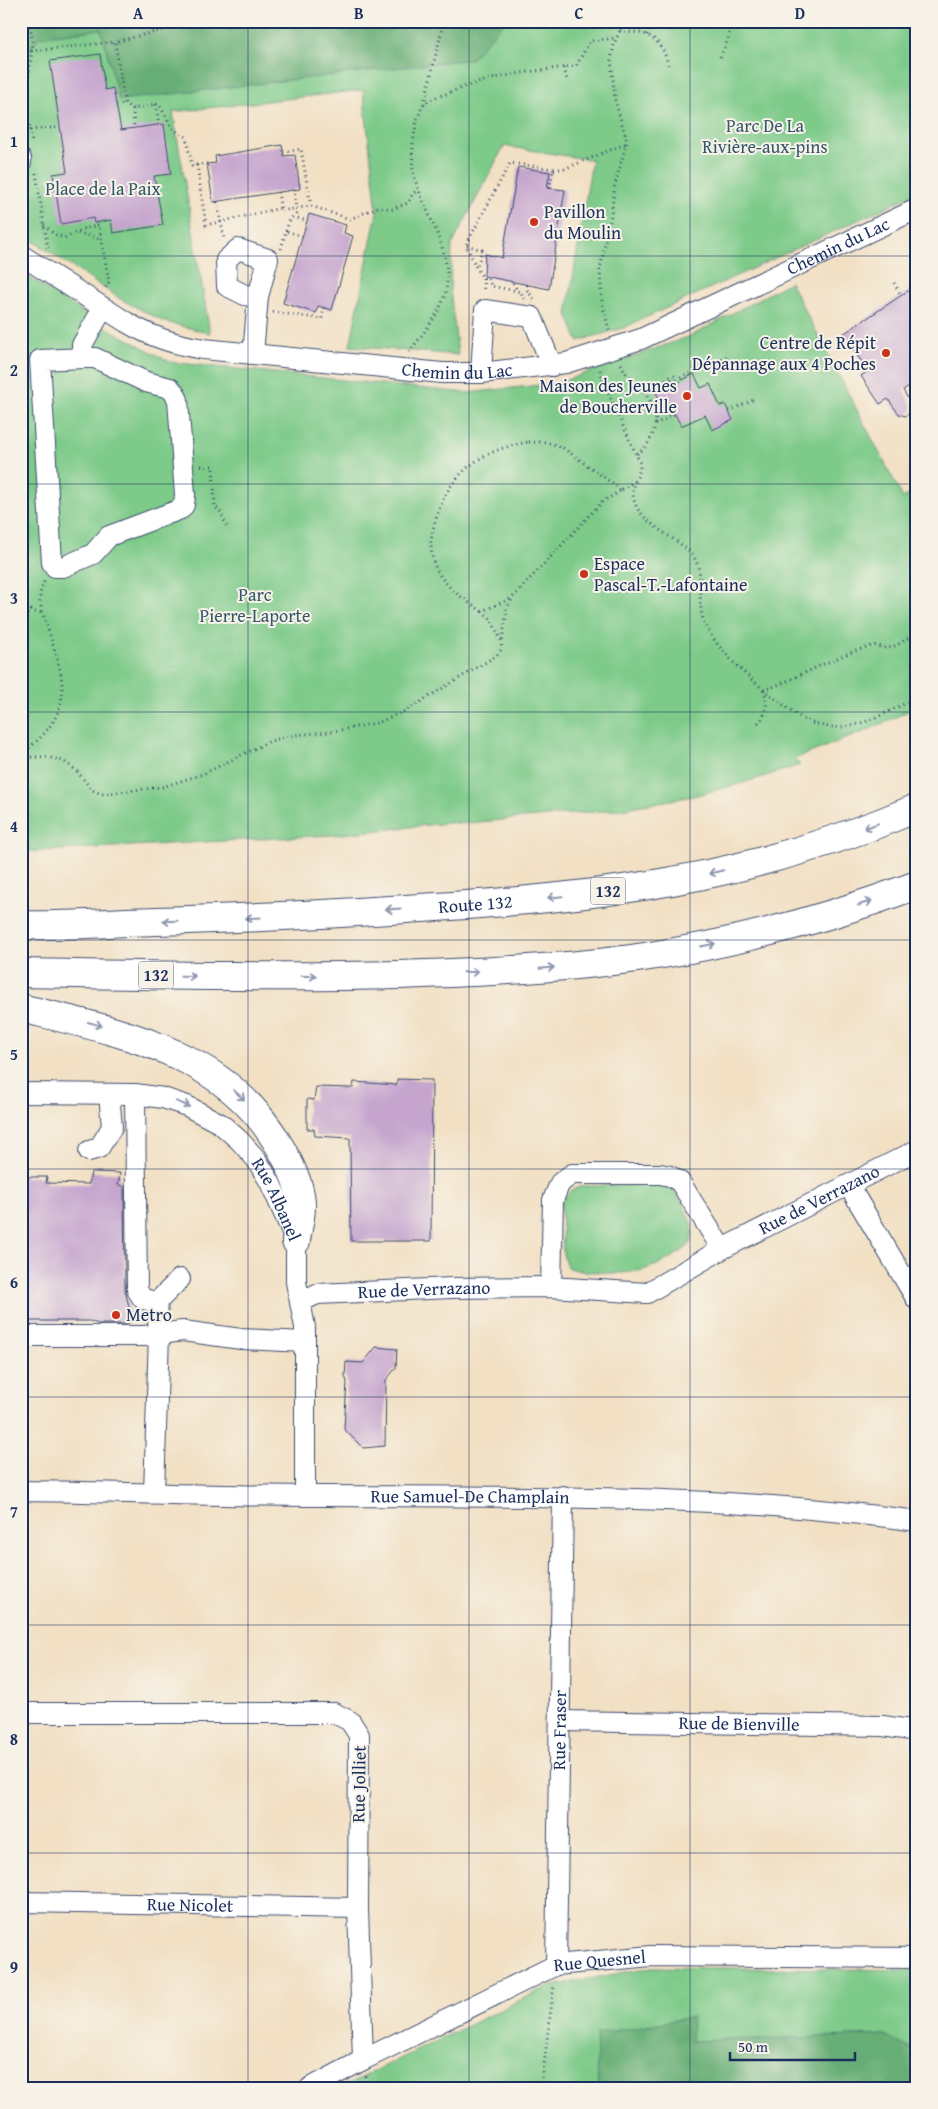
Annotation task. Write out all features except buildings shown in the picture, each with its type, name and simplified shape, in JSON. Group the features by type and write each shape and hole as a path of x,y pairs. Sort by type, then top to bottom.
{"highway":[{"name":"Route 132","path":"21,925 345,913 537,898 623,889 697,877 791,853 858,831 917,808"},
{"name":"132","path":"21,974 329,976 558,967 645,957 732,940 827,915 917,885"},
{"path":"21,1008 87,1022 145,1041 188,1060 233,1089 266,1123 293,1172 301,1207 296,1241"}],"street":[{"name":"Chemin du Lac","path":"21,255 103,299 141,331 174,344 416,371 481,373 552,366 596,355 628,344 684,320 917,209"},
{"path":"253,354 263,304 268,259 238,249 226,260 227,286 263,304"},
{"path":"84,358 82,345 103,299"},
{"path":"481,373 485,310 532,317 552,366"},
{"path":"95,358 146,382 170,388 178,400 183,466 185,495 184,505 180,509 109,536 93,554 56,568 52,563 40,360 95,358"},
{"name":"Rue Albanel","path":"21,1093 135,1094 163,1098 187,1106 211,1118 234,1135 248,1149 267,1176 296,1241 296,1282 304,1324 305,1342 305,1496"},
{"path":"89,1151 98,1148 112,1127 109,1094"},
{"path":"135,1094 137,1290 143,1299 157,1302"},
{"name":"Rue de Verrazano","path":"300,1302 317,1294 452,1288 551,1287 647,1293 722,1249 917,1150"},
{"path":"551,1287 553,1200 560,1183 572,1174 660,1174 670,1176 680,1182 722,1249"},
{"path":"849,1186 917,1300"},
{"path":"154,1493 159,1334 157,1302 180,1279"},
{"path":"21,1336 199,1332 242,1339 305,1342"},
{"name":"Rue Samuel-De Champlain","path":"21,1491 305,1496 563,1496 640,1498 847,1511 917,1521"},
{"name":"Rue Fraser","path":"556,1965 563,1496"},
{"name":"Rue Jolliet","path":"21,1713 334,1713 350,1721 359,1735 358,1908 363,2060"},
{"name":"Rue de Bienville","path":"560,1720 883,1726 917,1731"},
{"name":"Rue Nicolet","path":"21,1902 358,1908"},
{"name":"Rue Quesnel","path":"310,2088 556,1965 651,1956 917,1958"}],"path":[{"path":"29,21 33,42 26,96 30,130 28,161 44,225 49,255"},
{"path":"31,51 114,42 198,21"},
{"path":"407,355 436,313 444,298 447,283 443,249 413,170 416,126 424,105 444,21"},
{"path":"610,335 602,302 600,269 611,216 615,184 626,144 615,100 611,60 616,38 620,30 619,21"},
{"path":"646,35 654,21"},
{"path":"720,57 728,40 732,21"},
{"path":"620,30 646,35 659,44 665,54 668,66"},
{"path":"424,105 440,96 481,81 576,66 590,41 616,38"},
{"path":"114,42 125,104"},
{"path":"564,68 567,80"},
{"path":"116,105 125,104 132,109 156,104 160,106 173,129 186,137 192,166 207,164"},
{"path":"156,104 159,125"},
{"path":"132,109 134,128"},
{"path":"30,130 60,126"},
{"path":"466,245 510,163 564,169 626,144"},
{"path":"283,152 301,149 311,206"},
{"path":"197,165 206,225 281,208"},
{"path":"549,188 554,169"},
{"path":"294,189 297,218 306,221"},
{"path":"278,192 281,211 311,206 350,219 378,207 392,209 408,203 413,193 419,190"},
{"path":"216,202 228,258"},
{"path":"286,231 290,219 296,214"},
{"path":"44,225 54,234 64,238 99,224 109,282 103,299"},
{"path":"77,233 101,239"},
{"path":"466,245 483,278 488,278 492,286 521,292 532,317"},
{"path":"466,245 482,250 477,267"},
{"path":"514,282 517,291"},
{"path":"894,283 901,295"},
{"path":"263,304 322,319 324,308"},
{"path":"596,355 604,384 637,454 641,471 633,491 634,500 641,511 659,530 695,557 699,569 702,615 705,624 742,672 807,721 832,727 850,727 893,710 917,697"},
{"path":"644,391 674,375 678,381 730,355"},
{"path":"620,362 626,375 644,391 654,408 654,425 649,444 637,454"},
{"path":"729,411 753,400"},
{"path":"654,425 675,414"},
{"path":"502,642 491,619 466,601 441,576 435,564 431,549 432,530 439,507 447,490 463,471 476,461 504,447 529,442 546,442 562,448 622,490"},
{"path":"183,466 212,466 215,507 220,511 227,528"},
{"path":"21,755 48,757 63,761 76,770 92,790 102,794 162,787 203,774 270,741 294,735 329,732 377,723 405,711 496,656 501,650 507,608 512,598 602,502 630,486 636,480"},
{"path":"21,755 52,724 64,690 62,675 42,613 40,592 43,580 56,568"},
{"path":"482,611 512,598"},
{"path":"21,606 42,613"},
{"path":"21,622 30,610"},
{"path":"764,690 789,682 824,664 874,645 885,648 892,647 917,631"},
{"path":"758,723 764,717 766,709 764,690"},
{"path":"541,2088 556,1965"}],"green space":[{"name":"Place de la Paix","path":"21,21 917,21 917,193 623,328 578,341 567,314 592,160 504,146 452,245 450,289 458,355 350,346 377,212 363,90 173,112 210,333 165,322 122,300 21,233"},
{"path":"21,21 505,21 471,59 119,100 101,29 39,37 21,64"},
{"name":"Parc Pierre-Laporte","path":"21,272 109,329 170,362 467,393 558,383 691,336 790,282 903,498 917,490 917,707 866,731 794,759 800,765 693,796 615,810 457,824 457,822 333,835 21,852"},
{"path":"663,1184 677,1195 691,1223 692,1237 686,1248 655,1266 637,1271 618,1273 589,1272 567,1267 563,1255 561,1201 572,1190 582,1186"},
{"path":"651,1967 917,1970 917,2088 340,2088 547,1987"},
{"path":"692,2017 691,2041 883,2035 917,2052 917,2088 598,2088 596,2034"}],"place":[{"name":"Pavillon du Moulin","path":"534,222"},
{"name":"Centre de Répit Dépannage aux 4 Poches","path":"886,353"},
{"name":"Maison des Jeunes de Boucherville","path":"687,396"},
{"name":"Espace Pascal-T.-Lafontaine","path":"584,574"},
{"name":"Metro","path":"116,1315"}],"park label":[{"name":"Parc De La Rivière-aux-pins","path":"765,136"}]}
